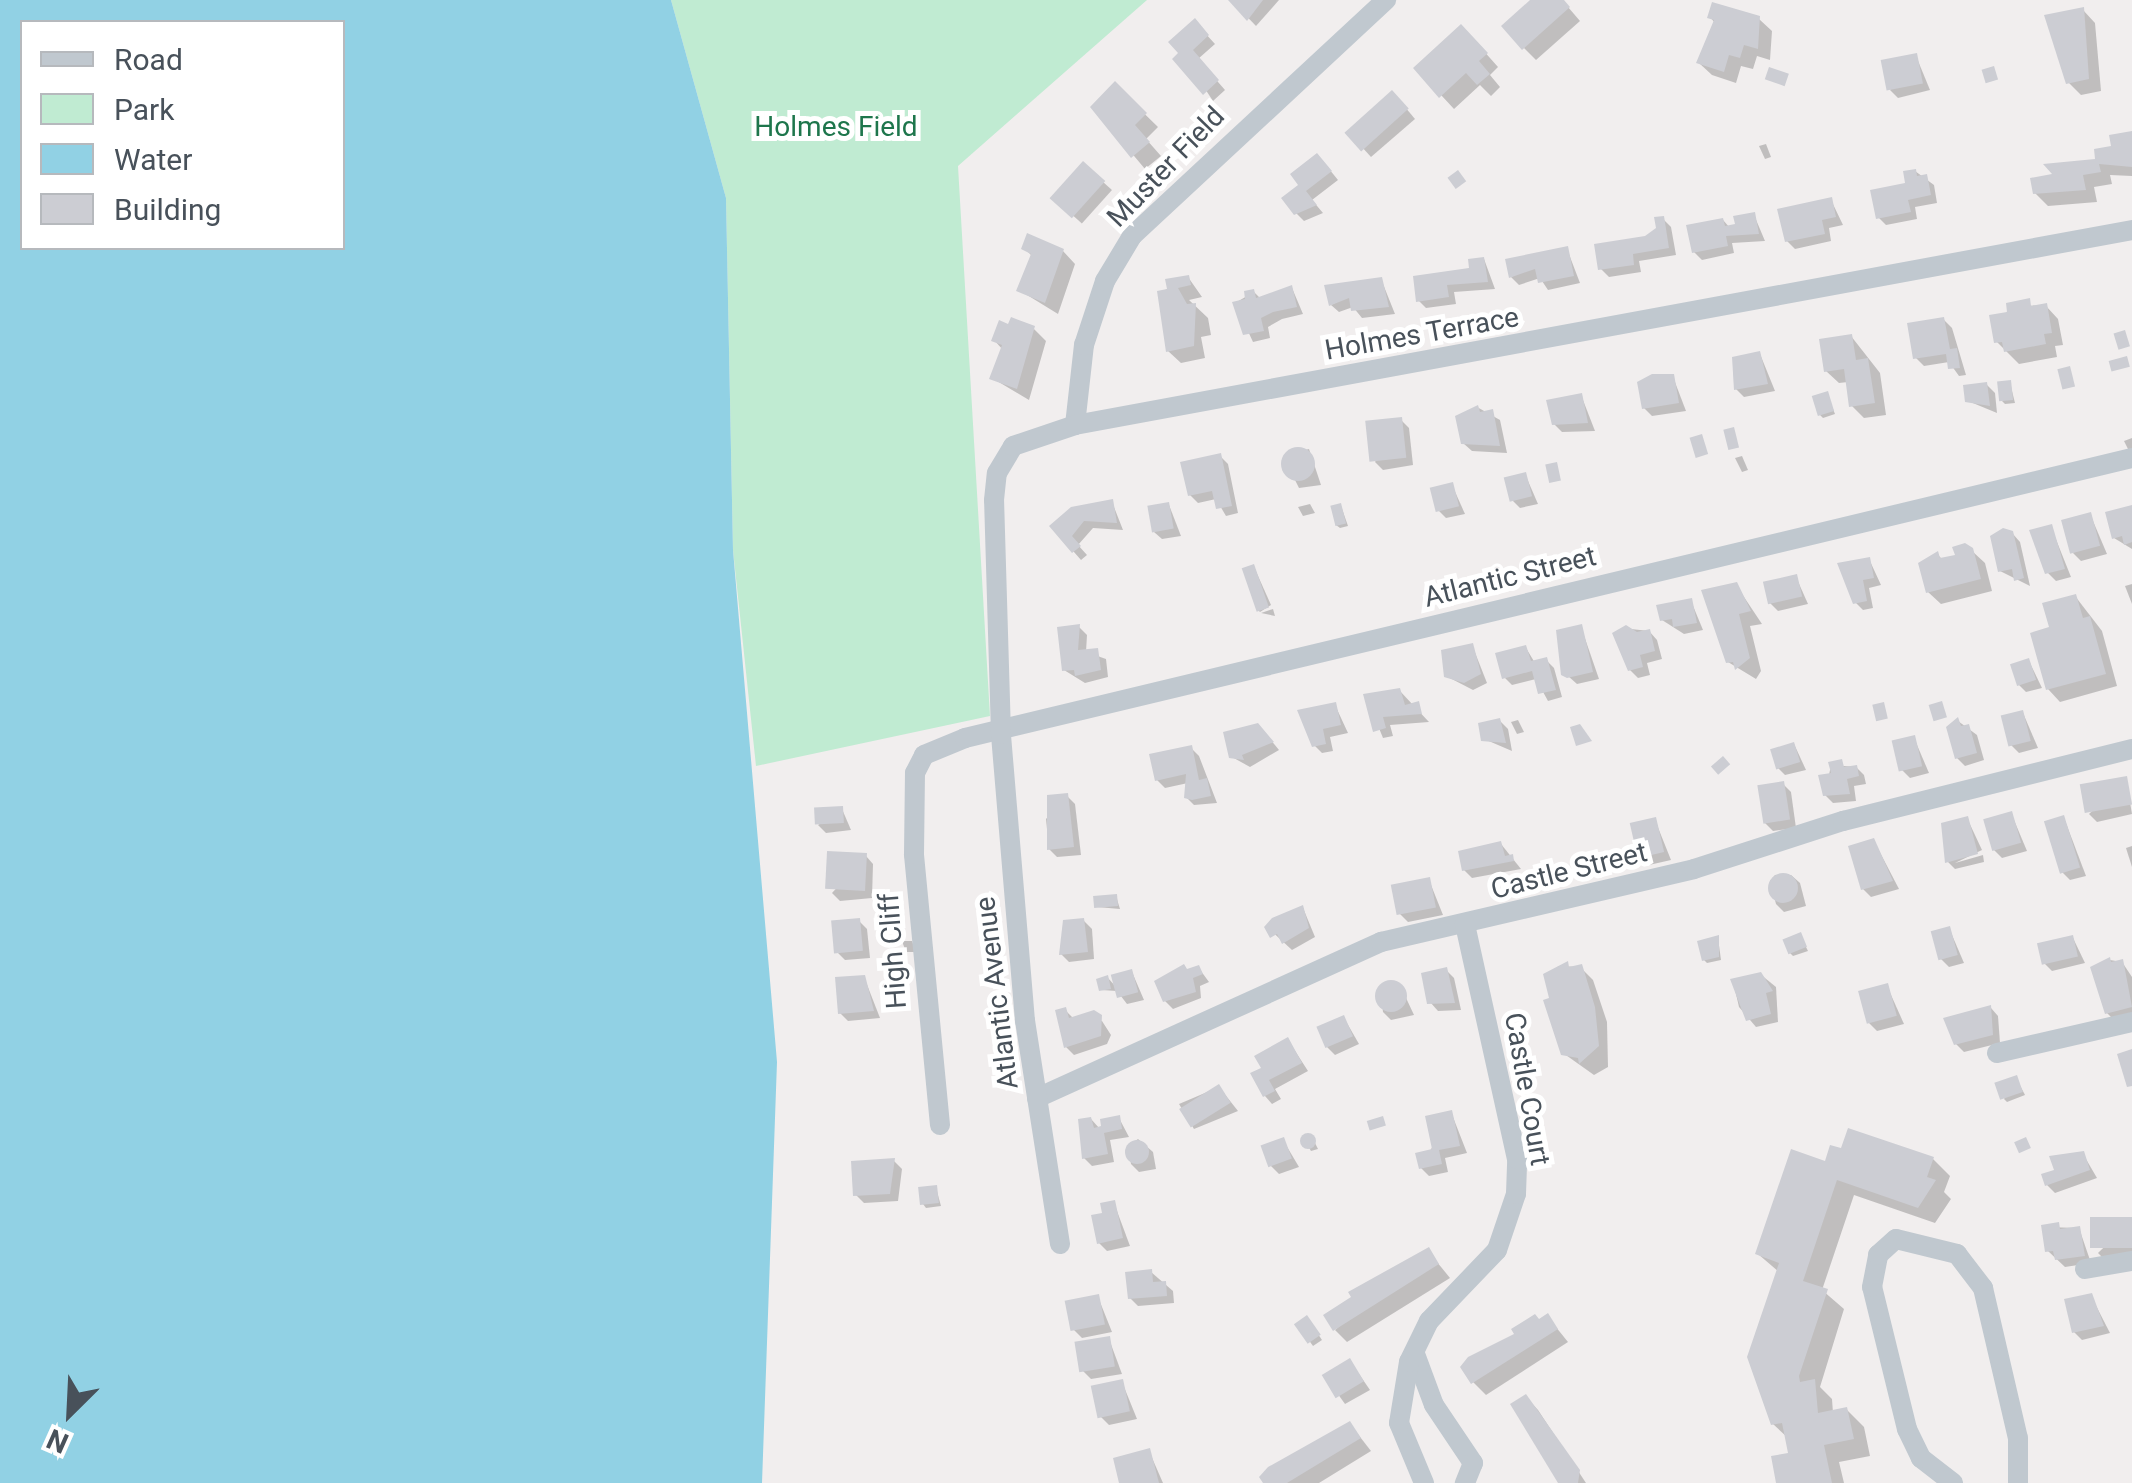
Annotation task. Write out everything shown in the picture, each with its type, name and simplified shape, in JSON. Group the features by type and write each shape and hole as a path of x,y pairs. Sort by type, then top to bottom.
{"street":[{"name":"Muster Field","path":"1075,425 1084,344 1104,282 1132,236 1386,0"},
{"name":"Holmes Terrace","path":"1002,734 997,473 1013,446 1075,425 2132,230"},
{"name":"Atlantic Street","path":"915,772 924,755 943,744 1002,734 2132,458"},
{"name":"Atlantic Avenue","path":"1002,734 1038,1098 1060,1244"},
{"name":"Castle Street","path":"1038,1098 1353,953 2132,749"},
{"name":"High Cliff","path":"915,772 914,854 940,1125"},
{"name":"Castle Court","path":"1424,1483 1399,1423 1414,1352 1429,1321 1497,1250 1516,1194 1517,1159 1465,924"},
{"path":"1997,1054 2132,1022"},
{"path":"1953,1483 1920,1458 1908,1429 1872,1287 1878,1255 1896,1239 1918,1240 1958,1254 1983,1288 2018,1438 2018,1483"},
{"path":"2085,1269 2132,1261"},
{"path":"1414,1352 1428,1392 1472,1463 1465,1483"}],"green space":[{"name":"Holmes Field","path":"671,0 1147,0 958,166 990,716 756,766 733,550 726,198"}],"water":[{"path":"0,0 671,0 726,198 733,550 777,1062 762,1483 0,1483"}],"building":[{"path":"1228,0 1263,0 1247,21"},
{"path":"1530,0 1564,0 1570,7 1522,50 1501,26"},
{"path":"1712,2 1760,16 1758,49 1744,45 1740,58 1729,55 1724,72 1696,63 1714,20 1707,18"},
{"path":"2084,7 2089,79 2066,84 2044,15"},
{"path":"1195,18 1209,35 1193,50 1219,80 1203,95 1172,59 1178,53 1168,42"},
{"path":"1461,24 1488,53 1479,61 1490,74 1477,85 1466,73 1439,98 1413,68"},
{"path":"1917,53 1923,83 1887,90 1881,60"},
{"path":"1994,66 1998,79 1986,83 1982,70"},
{"path":"1769,67 1789,74 1785,86 1765,79"},
{"path":"1115,81 1147,113 1135,125 1150,142 1131,158 1090,107"},
{"path":"1392,90 1409,109 1361,151 1344,133"},
{"path":"2132,131 2132,167 2099,164 2101,172 2083,175 2086,190 2033,194 2030,178 2052,174 2043,164 2095,159 2094,149 2111,146 2109,135"},
{"path":"1317,153 1332,171 1306,191 1317,205 1294,215 1281,198 1298,185 1290,174"},
{"path":"1083,161 1105,181 1072,218 1050,198"},
{"path":"1916,169 1917,176 1927,174 1931,195 1908,200 1911,212 1876,219 1870,190 1905,183 1903,171"},
{"path":"1458,170 1466,181 1456,189 1447,178"},
{"path":"1832,197 1836,217 1822,220 1825,234 1785,242 1777,209"},
{"path":"1755,212 1759,234 1726,236 1728,246 1692,253 1686,225 1723,218 1725,226 1735,224 1733,216"},
{"path":"1664,216 1669,248 1633,254 1634,265 1598,270 1594,244 1645,236 1656,228 1654,217"},
{"path":"1027,233 1064,249 1045,303 1016,291 1031,254 1021,249"},
{"path":"1568,246 1574,276 1538,283 1535,269 1509,278 1505,259"},
{"path":"1484,257 1488,282 1447,285 1449,297 1416,302 1413,276 1469,268 1468,259"},
{"path":"1189,275 1191,285 1178,288 1187,304 1196,303 1194,346 1166,352 1157,291 1167,289 1165,279"},
{"path":"1382,277 1389,307 1351,311 1349,298 1329,306 1324,285"},
{"path":"1292,285 1297,307 1261,318 1264,331 1243,335 1232,302 1245,299 1244,291 1254,289 1256,298"},
{"path":"2030,298 2031,306 2047,303 2052,333 2044,334 2046,344 2004,352 2002,342 1994,343 1989,315 2007,312 2006,303"},
{"path":"1011,317 1035,326 1017,389 989,379 1002,345 991,341 999,320 1008,324"},
{"path":"1944,317 1950,349 1957,348 1960,368 1948,369 1946,354 1913,359 1907,323"},
{"path":"2125,330 2130,346 2118,350 2114,334"},
{"path":"1852,334 1856,360 1868,358 1875,403 1849,407 1844,369 1824,372 1819,339"},
{"path":"1760,351 1768,384 1734,390 1732,357"},
{"path":"2127,356 2130,367 2111,372 2109,361"},
{"path":"2070,366 2075,386 2062,390 2057,369"},
{"path":"1652,374 1674,374 1679,403 1642,409 1637,382"},
{"path":"2011,380 2013,400 1999,401 1997,381"},
{"path":"1987,382 1990,406 1965,402 1963,385"},
{"path":"1828,391 1834,411 1818,416 1812,396"},
{"path":"1582,393 1588,423 1552,425 1546,400"},
{"path":"1478,405 1480,412 1493,409 1500,446 1461,444 1455,416"},
{"path":"1402,417 1406,458 1369,462 1365,421"},
{"path":"1734,427 1739,447 1728,450 1723,430"},
{"path":"1702,434 1708,454 1696,458 1690,438"},
{"path":"1298,447 1310,452 1315,464 1310,476 1298,481 1286,476 1281,464 1286,452"},
{"path":"1221,453 1232,506 1216,509 1212,491 1188,496 1180,462"},
{"path":"1557,462 1561,481 1549,483 1545,464"},
{"path":"1526,472 1532,496 1510,502 1504,478"},
{"path":"1453,482 1459,506 1436,512 1430,488"},
{"path":"1113,499 1117,523 1084,521 1072,536 1081,546 1072,553 1049,526 1071,507"},
{"path":"1169,502 1174,529 1152,532 1147,506"},
{"path":"1341,503 1346,523 1335,526 1330,506"},
{"path":"2132,505 2132,542 2124,545 2122,536 2112,539 2105,512"},
{"path":"2091,512 2100,546 2070,554 2061,520"},
{"path":"2052,524 2065,569 2045,574 2029,530"},
{"path":"2003,528 2013,531 2024,578 2014,581 2012,569 1998,572 1990,536"},
{"path":"1965,543 1973,548 1981,579 1926,593 1918,563 1938,551 1940,558 1955,555 1952,547"},
{"path":"1870,557 1874,578 1863,580 1867,601 1853,604 1837,563"},
{"path":"1254,564 1269,607 1257,612 1242,568"},
{"path":"1797,574 1802,596 1768,604 1763,582"},
{"path":"1737,582 1751,611 1739,614 1750,658 1735,670 1733,662 1726,663 1701,590"},
{"path":"2076,594 2083,618 2090,616 2106,674 2046,690 2030,633 2049,627 2042,603"},
{"path":"1692,598 1697,623 1673,627 1672,619 1660,621 1656,605"},
{"path":"1080,624 1078,650 1098,648 1101,670 1075,676 1074,670 1062,671 1057,627"},
{"path":"1582,624 1593,672 1567,678 1561,675 1556,630"},
{"path":"1626,625 1637,632 1650,629 1655,651 1640,655 1643,667 1628,671 1612,633"},
{"path":"1473,643 1481,674 1464,683 1444,677 1441,650"},
{"path":"1526,645 1531,661 1547,657 1556,690 1538,694 1532,671 1502,679 1495,653"},
{"path":"2029,658 2036,680 2017,686 2010,664"},
{"path":"1400,688 1405,705 1419,701 1422,714 1383,717 1386,728 1373,732 1363,694"},
{"path":"1942,701 1947,717 1934,721 1929,705"},
{"path":"1336,702 1341,725 1323,729 1326,744 1312,747 1297,710"},
{"path":"1884,702 1888,719 1876,721 1872,705"},
{"path":"2023,710 2031,741 2008,747 2001,716"},
{"path":"1958,717 1961,726 1969,724 1977,753 1955,759 1946,727"},
{"path":"1500,718 1506,743 1481,741 1478,723"},
{"path":"1258,723 1274,742 1242,755 1244,760 1229,758 1223,732"},
{"path":"1580,724 1592,741 1576,746 1570,727"},
{"path":"1915,735 1922,766 1899,772 1892,740"},
{"path":"1794,742 1800,762 1776,769 1770,749"},
{"path":"1192,745 1199,780 1207,778 1211,796 1192,800 1184,798 1186,774 1155,781 1149,754"},
{"path":"1723,756 1730,764 1718,775 1711,766"},
{"path":"1842,759 1844,767 1857,765 1859,776 1847,779 1850,794 1823,796 1818,775 1831,773 1828,762"},
{"path":"2127,776 2132,805 2085,813 2080,784"},
{"path":"1784,781 1790,820 1763,824 1757,785"},
{"path":"1068,793 1074,847 1047,850 1047,795"},
{"path":"843,806 844,823 815,824 814,808"},
{"path":"2012,811 2021,843 1992,851 1983,819"},
{"path":"2064,815 2080,868 2060,874 2044,821"},
{"path":"1968,816 1978,854 1945,863 1941,823"},
{"path":"1656,817 1664,852 1638,858 1630,823"},
{"path":"1874,838 1893,881 1861,890 1848,846"},
{"path":"1501,841 1505,856 1513,854 1514,861 1462,871 1458,851"},
{"path":"827,851 867,853 865,891 825,889"},
{"path":"1783,873 1794,877 1798,888 1794,899 1783,903 1772,899 1768,888 1772,877"},
{"path":"1430,877 1436,907 1397,915 1391,885"},
{"path":"1117,894 1118,906 1094,908 1093,896"},
{"path":"1303,905 1309,928 1282,944 1277,934 1270,938 1264,927 1272,918"},
{"path":"860,918 863,951 834,953 831,921"},
{"path":"1084,918 1088,952 1059,955 1063,920"},
{"path":"1950,926 1958,955 1938,960 1931,931"},
{"path":"1801,932 1807,947 1788,954 1782,939"},
{"path":"1719,935 1719,957 1702,961 1697,941"},
{"path":"2073,935 2078,956 2042,965 2037,943"},
{"path":"2110,957 2111,962 2123,959 2132,1007 2105,1014 2090,967"},
{"path":"1568,961 1569,967 1582,964 1595,1007 1599,1046 1579,1064 1578,1058 1561,1055 1543,1000 1549,998 1543,974"},
{"path":"1184,964 1187,969 1199,965 1203,974 1193,978 1196,992 1163,1002 1154,981"},
{"path":"1447,967 1455,1003 1427,1004 1421,973"},
{"path":"1132,969 1138,992 1117,998 1111,975"},
{"path":"1761,972 1773,991 1766,993 1771,1014 1746,1021 1730,979"},
{"path":"865,975 874,1011 838,1014 835,977"},
{"path":"1108,975 1111,989 1099,991 1096,979"},
{"path":"1391,980 1402,985 1407,996 1402,1007 1391,1012 1380,1007 1375,996 1380,985"},
{"path":"1888,983 1897,1016 1867,1024 1858,991"},
{"path":"1991,1005 1993,1035 1954,1045 1943,1018"},
{"path":"1066,1007 1069,1018 1094,1010 1102,1015 1101,1036 1064,1048 1055,1010"},
{"path":"1344,1015 1353,1036 1325,1048 1316,1027"},
{"path":"1288,1037 1302,1063 1269,1080 1275,1091 1263,1097 1250,1073 1261,1068 1254,1056"},
{"path":"2132,1049 2132,1086 2127,1087 2117,1054"},
{"path":"2017,1075 2023,1092 2000,1100 1994,1083"},
{"path":"1219,1084 1231,1103 1191,1128 1179,1109"},
{"path":"1452,1110 1460,1146 1439,1150 1442,1164 1419,1169 1415,1153 1432,1149 1425,1116"},
{"path":"1120,1115 1122,1129 1104,1133 1108,1154 1082,1159 1078,1119 1091,1117 1094,1128 1101,1126 1100,1119"},
{"path":"1383,1116 1386,1126 1370,1131 1367,1121"},
{"path":"1848,1128 1934,1157 1927,1177 1936,1180 1918,1208 1837,1180 1803,1281 1828,1289 1799,1376 1800,1382 1815,1379 1818,1413 1847,1407 1854,1439 1824,1445 1832,1483 1776,1483 1771,1456 1788,1453 1782,1423 1771,1425 1747,1357 1779,1263 1755,1254 1791,1149 1825,1161 1830,1145 1841,1148"},
{"path":"1308,1133 1316,1141 1308,1149 1300,1141"},
{"path":"1284,1137 1292,1159 1268,1167 1261,1146"},
{"path":"2026,1137 2031,1148 2019,1153 2014,1142"},
{"path":"1132,1140 1142,1140 1149,1152 1142,1164 1132,1164 1125,1157 1125,1147"},
{"path":"2084,1151 2090,1170 2045,1186 2041,1174 2054,1170 2049,1156"},
{"path":"895,1158 890,1194 853,1196 851,1161"},
{"path":"937,1185 939,1203 920,1205 918,1187"},
{"path":"1115,1200 1123,1238 1097,1244 1091,1215 1102,1213 1100,1203"},
{"path":"2090,1217 2132,1217 2132,1248 2090,1248"},
{"path":"2059,1222 2060,1229 2080,1226 2085,1256 2055,1260 2053,1251 2045,1252 2041,1225"},
{"path":"1429,1247 1439,1264 1333,1331 1323,1315 1351,1297 1348,1292"},
{"path":"1152,1269 1153,1282 1166,1281 1167,1296 1128,1299 1125,1272"},
{"path":"2092,1293 2104,1326 2072,1333 2064,1299"},
{"path":"1099,1294 1105,1324 1071,1331 1065,1301"},
{"path":"1548,1313 1558,1329 1471,1384 1460,1367 1468,1357 1514,1334 1511,1329 1535,1314 1539,1319"},
{"path":"1307,1315 1321,1335 1308,1344 1294,1324"},
{"path":"1110,1336 1115,1367 1079,1372 1074,1342"},
{"path":"1350,1358 1364,1381 1336,1398 1322,1375"},
{"path":"1123,1379 1130,1411 1098,1418 1091,1386"},
{"path":"1526,1394 1580,1470 1578,1483 1558,1483 1510,1404"},
{"path":"1350,1421 1361,1438 1287,1483 1263,1483 1259,1477 1268,1467"},
{"path":"1150,1448 1159,1483 1119,1483 1113,1458"}]}
